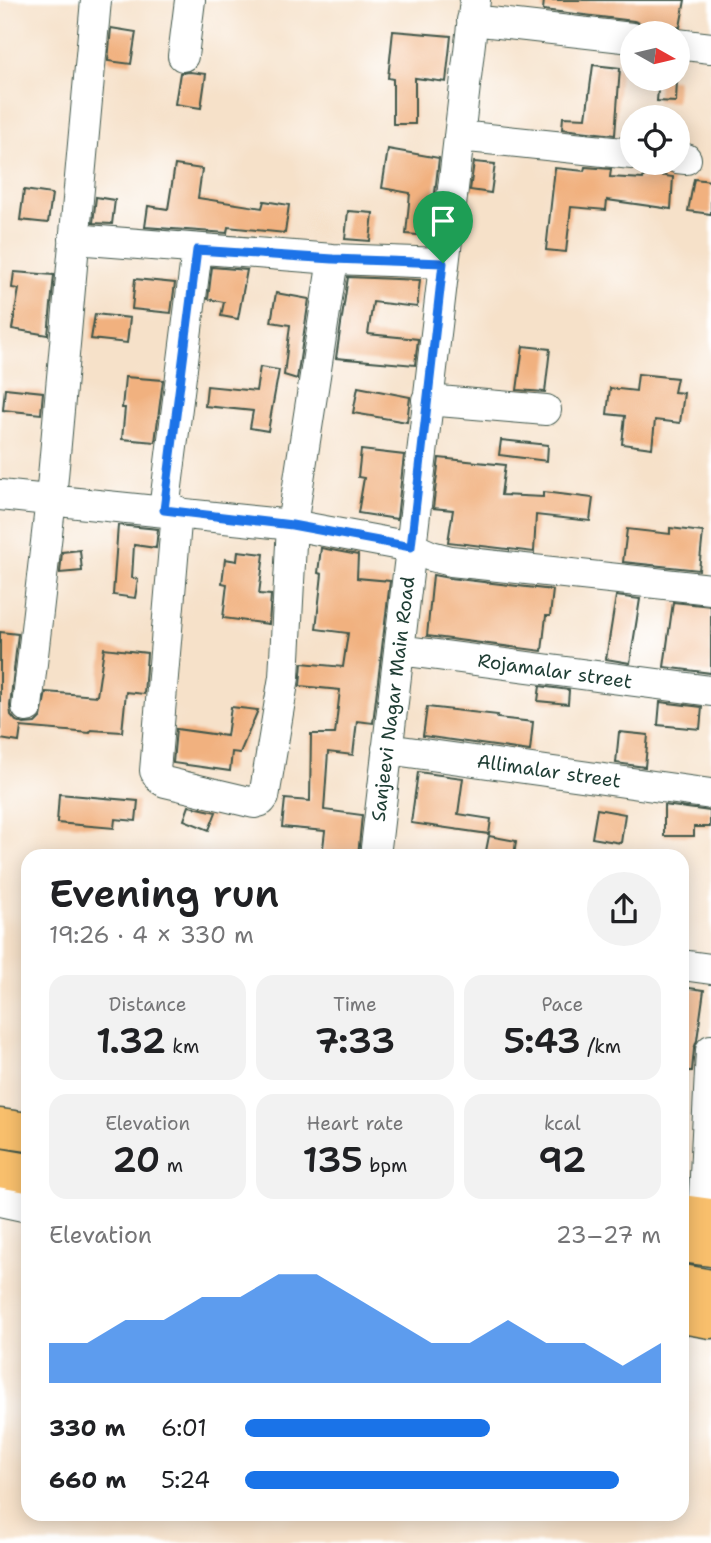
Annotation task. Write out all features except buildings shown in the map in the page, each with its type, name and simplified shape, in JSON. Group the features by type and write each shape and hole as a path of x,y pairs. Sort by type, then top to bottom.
{"main road":[{"path":"0,1128 21,1131"},
{"path":"0,1168 21,1172"},
{"path":"689,1285 711,1289"},
{"path":"689,1315 711,1320"}],"street":[{"path":"27,707 51,499 96,0"},
{"path":"183,57 190,0"},
{"path":"473,10 620,36"},
{"name":"Sanjeevi Nagar Main Road","path":"376,849 473,10"},
{"path":"690,46 711,48"},
{"path":"459,136 620,153"},
{"path":"74,239 333,259 443,263"},
{"path":"197,250 171,511 155,771 165,782 254,803 264,797 280,712 292,525 333,259"},
{"path":"426,400 546,410"},
{"path":"0,495 292,525 411,547 452,561 711,589"},
{"name":"Rojamalar street","path":"399,650 711,691"},
{"name":"Allimalar street","path":"387,749 711,794"},
{"path":"689,966 711,969"},
{"path":"698,1228 711,1050"},
{"path":"0,1201 21,1205"}],"route":[{"path":"197,250 443,263 411,547 292,525 164,510 197,250"}]}
